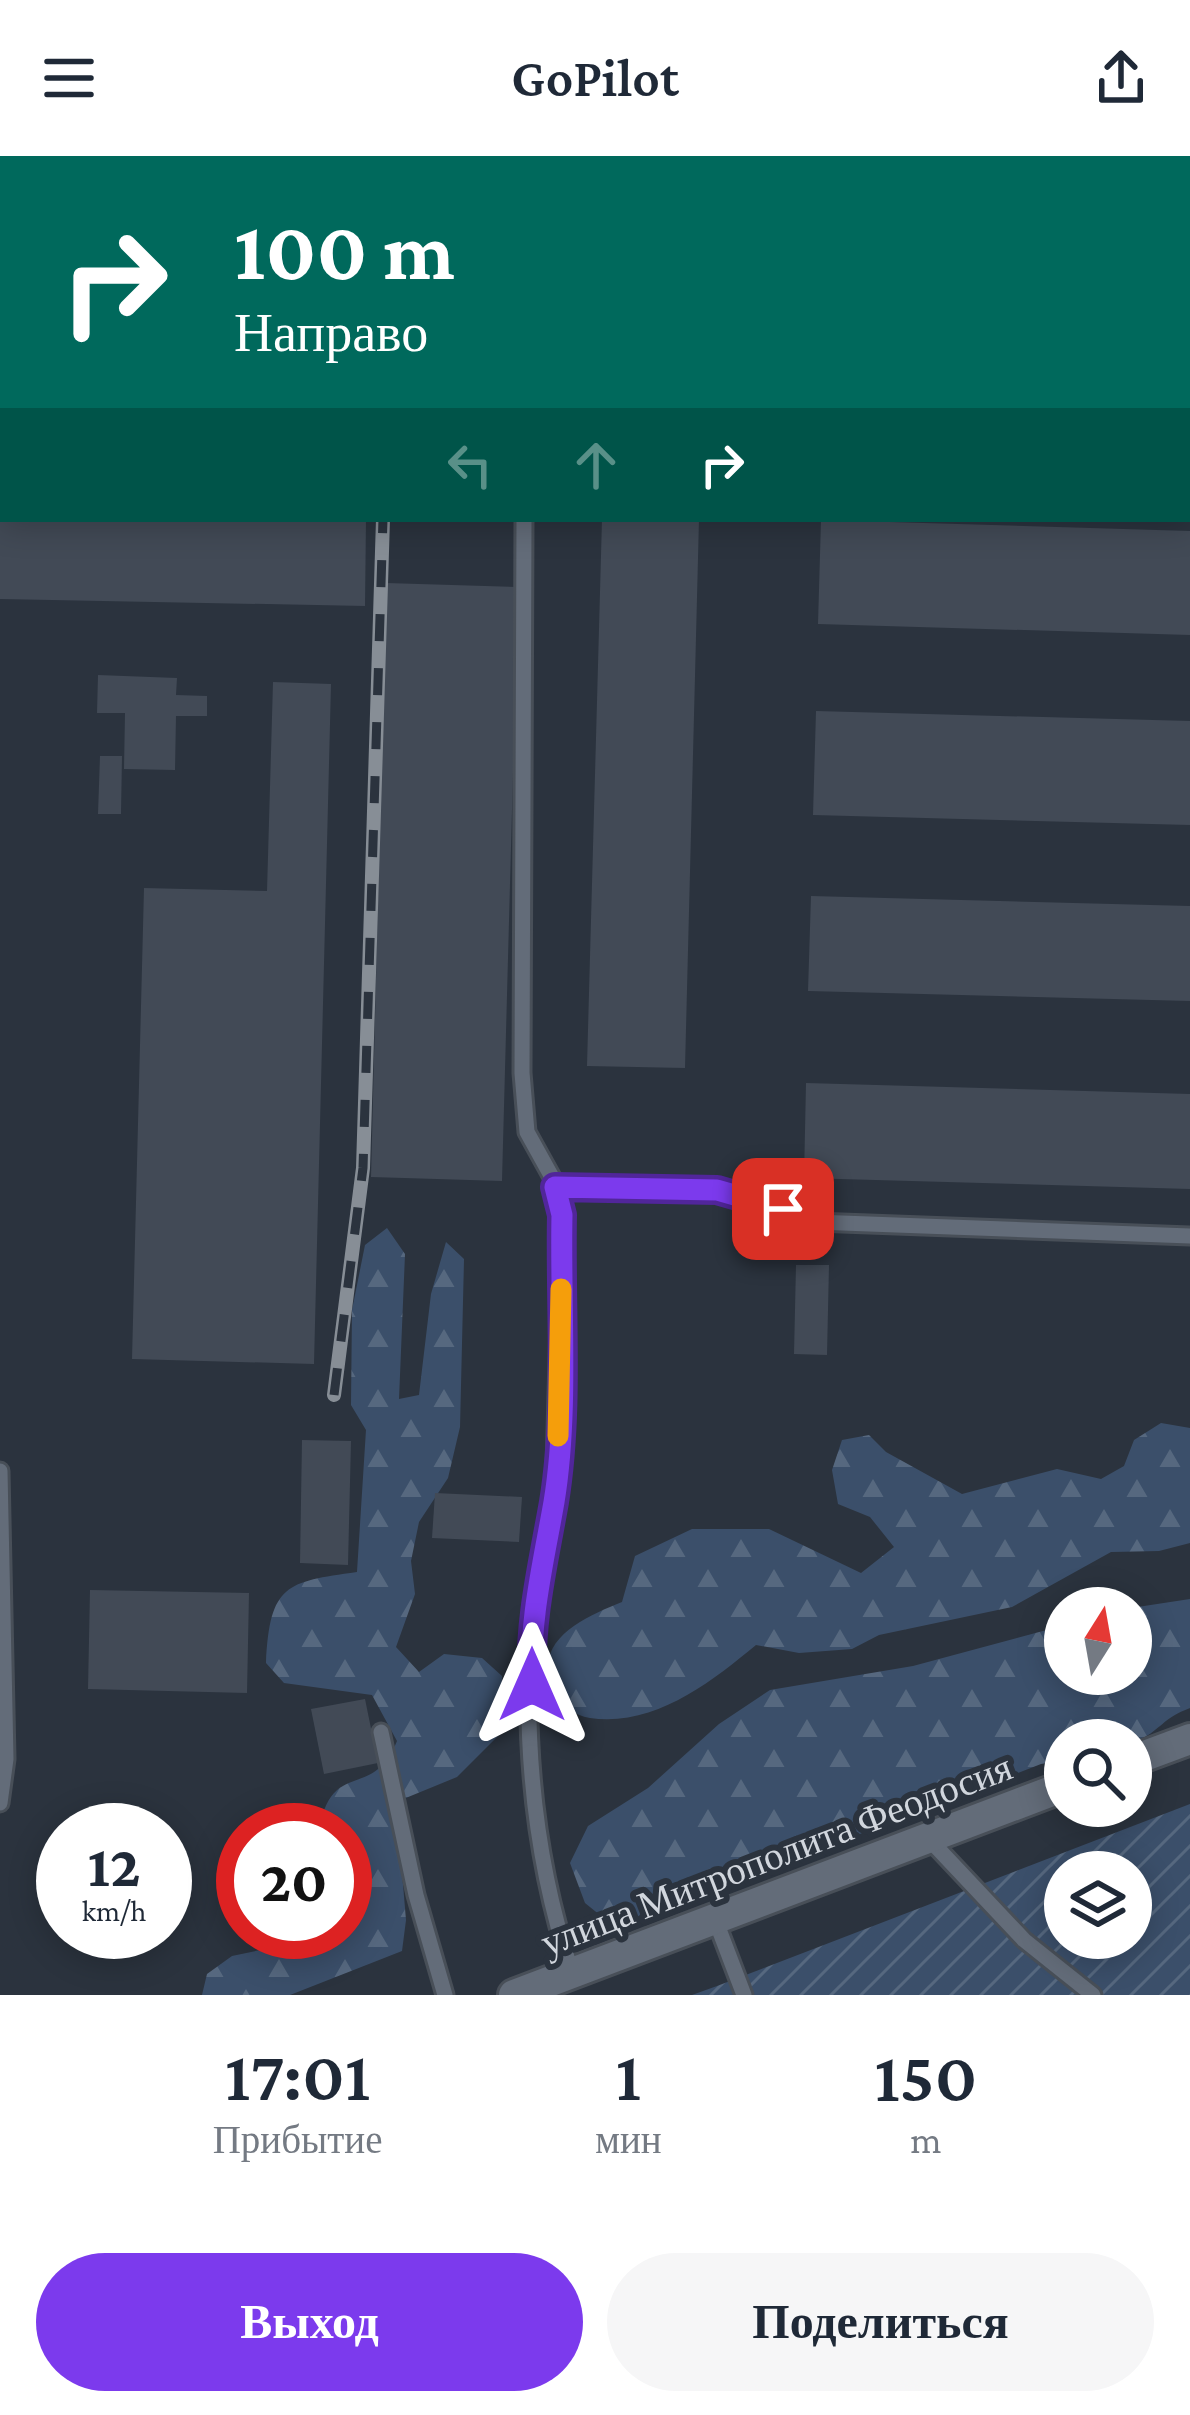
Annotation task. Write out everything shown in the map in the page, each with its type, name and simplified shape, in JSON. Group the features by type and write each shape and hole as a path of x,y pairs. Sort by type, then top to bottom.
{"street":[{"path":"1152,1753 1190,1739"},
{"name":"улица Митрополита Феодосия","path":"514,1995 1044,1794"}],"lane":[{"path":"524,522 523,1073 527,1132 555,1187 562,1215 554,1502 542,1542 530,1642 539,1846 572,1973"},
{"path":"555,1187 717,1190 815,1222 1190,1236"},
{"path":"0,1471 6,1759 0,1803"},
{"path":"381,1732 416,1895 445,1995"},
{"path":"928,1838 1024,1940 1093,1995"},
{"path":"715,1919 744,1995"}],"green space":[{"path":"387,1228 405,1254 399,1399 419,1395 431,1294 446,1242 464,1259 460,1427 448,1478 419,1522 411,1561 415,1594 396,1647 419,1672 444,1654 482,1658 502,1676 501,1733 457,1777 396,1802 406,1920 402,1951 290,1995 202,1995 207,1974 228,1959 372,1959 372,1803 328,1803 343,1786 377,1770 397,1741 372,1695 284,1683 266,1663 272,1617 286,1592 313,1579 357,1572 366,1430 351,1405 352,1310 365,1245"},
{"path":"1161,1423 1190,1428 1190,1543 1159,1551 1111,1552 1012,1607 879,1635 852,1649 799,1653 756,1645 680,1699 636,1716 584,1717 569,1708 555,1690 549,1658 555,1644 578,1623 622,1602 635,1556 692,1529 769,1529 861,1573 894,1547 870,1517 838,1504 832,1470 842,1440 869,1435 886,1452 962,1494 1057,1469 1101,1479 1124,1466 1134,1440"},
{"path":"1190,1599 1190,1708 1152,1733 1152,1719 1044,1719 1044,1764 616,1928 585,1903 570,1863 588,1826 648,1788 719,1724 770,1690 913,1666 1044,1631 1044,1695 1152,1695 1152,1605"},
{"path":"1190,1804 1190,1995 692,1995 1044,1860 1044,1959 1152,1959 1152,1851 1067,1851 1130,1827 1152,1827 1152,1819"}],"building":[{"path":"0,522 366,522 365,606 0,599"},
{"path":"602,522 699,522 685,1068 587,1066"},
{"path":"821,522 1190,531 1190,635 818,624"},
{"path":"386,583 518,587 502,1181 371,1177"},
{"path":"98,675 177,678 176,695 207,696 207,716 176,716 175,770 124,769 125,713 97,713"},
{"path":"273,682 331,684 314,1364 132,1359 144,888 267,891"},
{"path":"816,711 1190,721 1190,825 813,815"},
{"path":"100,756 122,756 121,814 98,814"},
{"path":"811,896 1190,906 1190,1001 808,991"},
{"path":"806,1083 1190,1094 1190,1189 804,1178"},
{"path":"796,1265 829,1265 827,1355 794,1354"},
{"path":"302,1440 351,1441 348,1565 300,1563"},
{"path":"435,1493 522,1497 519,1542 432,1538"},
{"path":"90,1590 249,1593 247,1693 88,1689"},
{"path":"365,1699 378,1763 324,1774 311,1709"}],"railway":[{"path":"334,1395 363,1168 383,522"}],"slow traffic":[{"path":"558,1436 561,1289"}],"route":[{"path":"532,1685 535,1589 554,1502 559,1417 562,1215 555,1187 717,1190 783,1209"}]}
